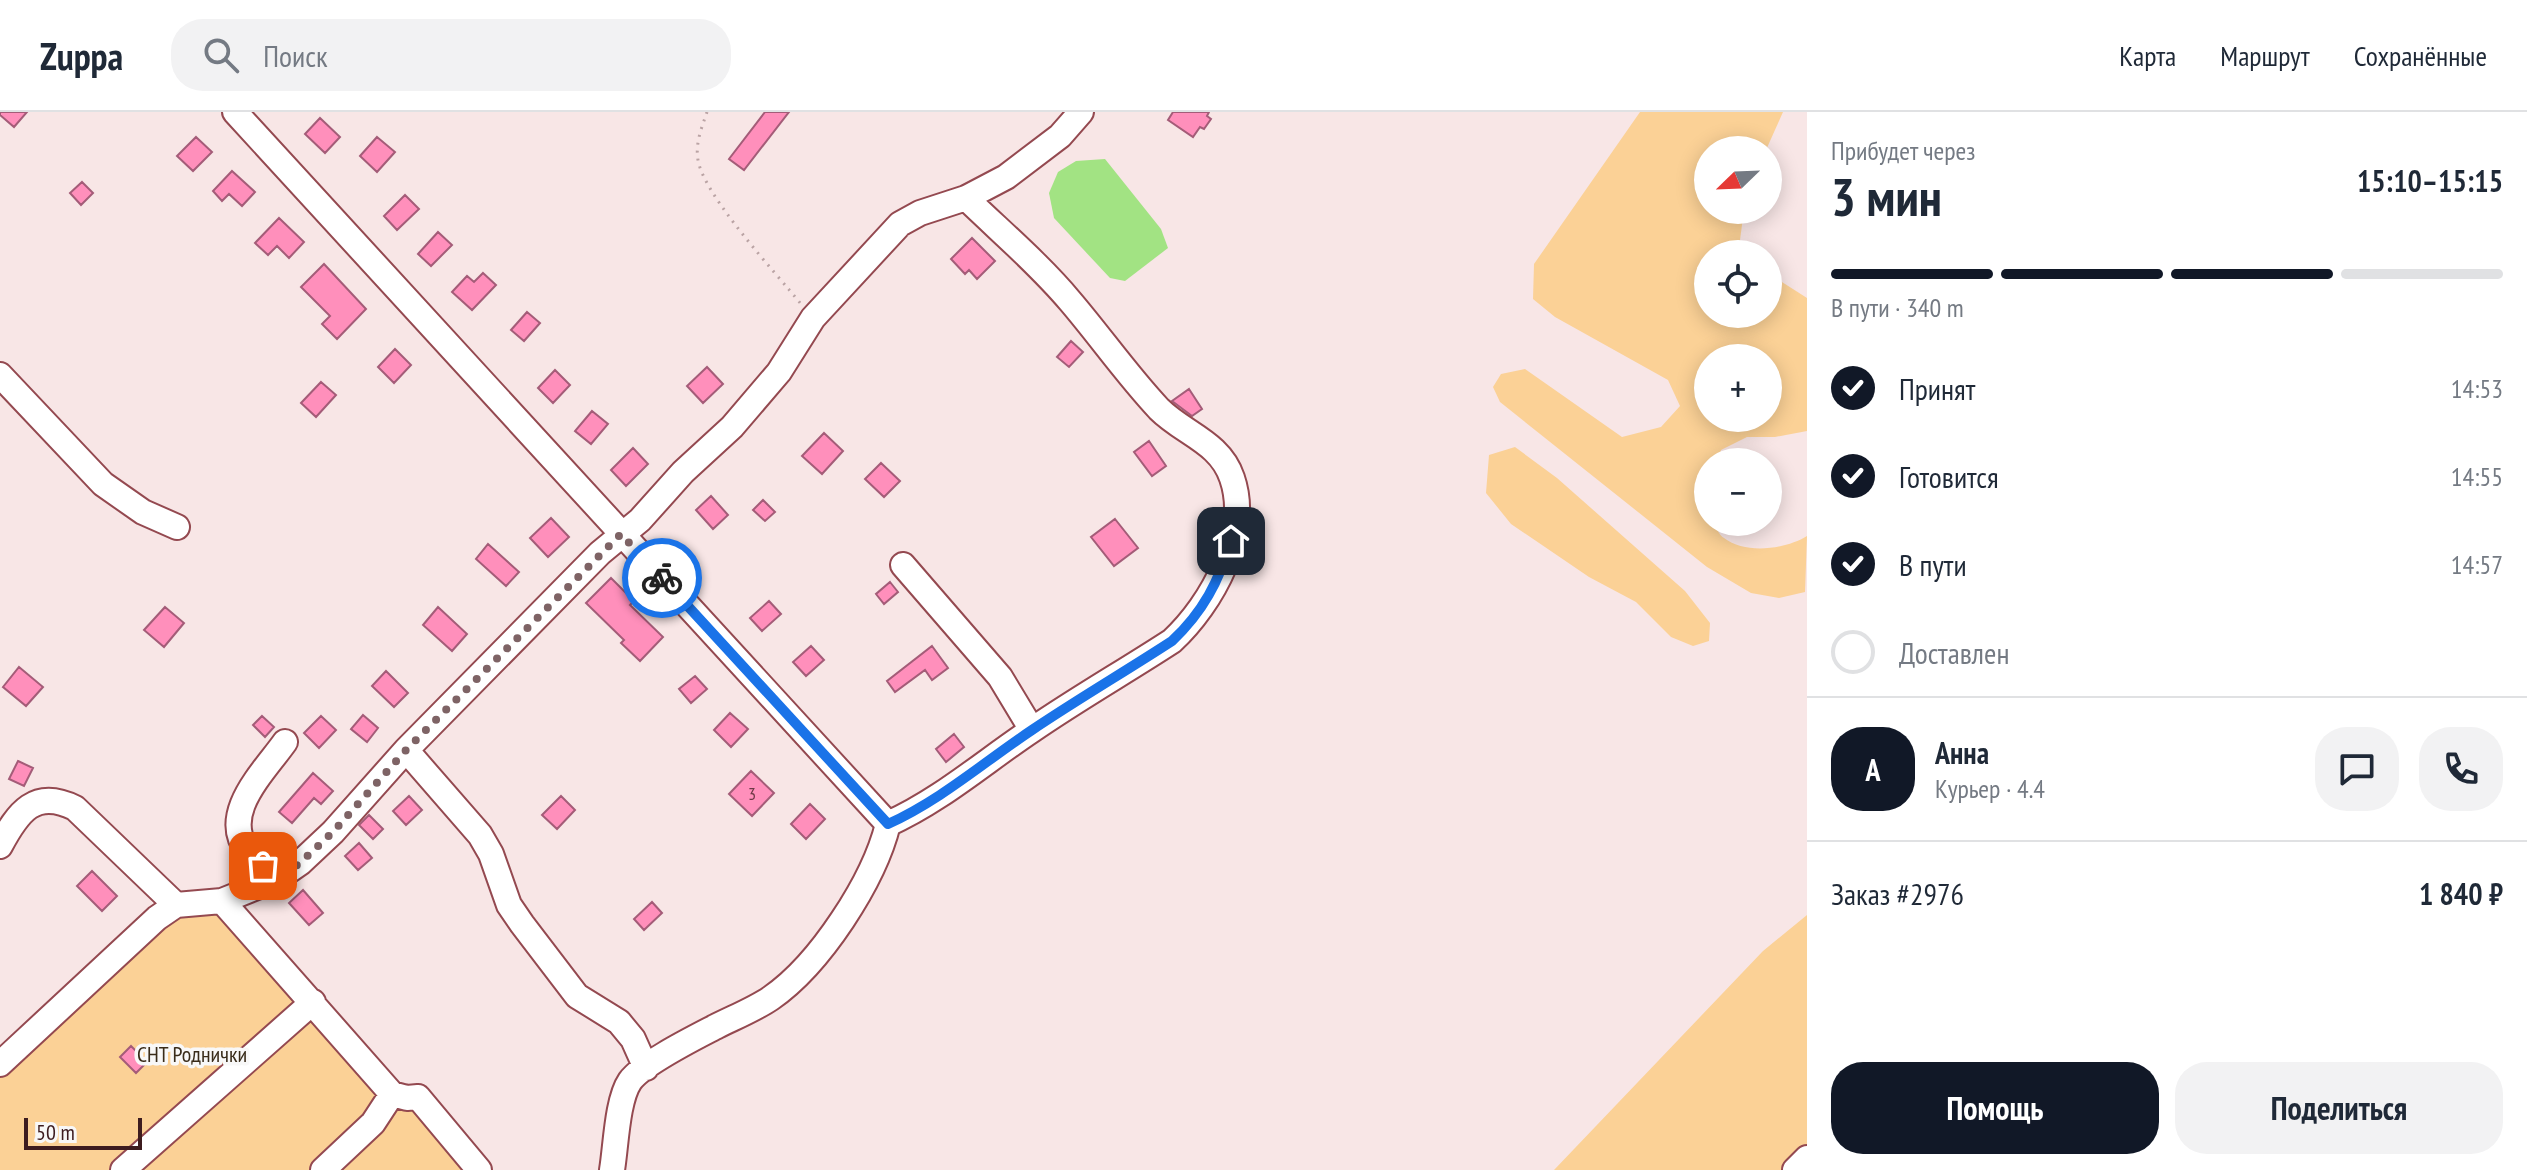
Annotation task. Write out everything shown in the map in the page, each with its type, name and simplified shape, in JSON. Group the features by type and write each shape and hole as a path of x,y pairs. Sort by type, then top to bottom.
{"street":[{"path":"235,112 888,824"},
{"path":"0,1064 157,918 176,905 222,901 277,879 300,863 333,832 406,750 752,405 779,372 813,318 900,224 920,213 966,198 1029,162 1060,136 1081,112"},
{"path":"888,824 946,793 1032,730 1172,641 1190,624 1209,598 1223,567 1238,509 1234,482 1219,453 1160,410 1068,298 966,198"},
{"path":"0,375 103,484 143,512 177,527"},
{"path":"903,565 1000,677 1032,730"},
{"path":"277,879 248,852 239,836 236,822 241,806 285,742"},
{"path":"406,750 480,835 491,854 509,905 522,924 577,996 619,1022 633,1039 646,1068"},
{"path":"0,846 21,812 45,800 58,800 75,808 176,905"},
{"path":"612,1170 625,1092 632,1079 694,1038 771,998 814,956 866,883 882,850 888,824"},
{"path":"222,901 392,1094 418,1097 479,1170"},
{"path":"123,1170 313,1002"},
{"path":"323,1170 373,1123 392,1094"},
{"path":"1795,1170 1807,1158"}],"path":[{"path":"707,112 698,138 698,160 703,175 723,208 813,318"}],"green space":[{"path":"1640,112 1783,112 1772,136 1694,136 1694,224 1742,224 1740,240 1694,240 1694,328 1782,328 1782,282 1807,298 1807,431 1775,437 1747,437 1725,448 1694,448 1694,536 1721,536 1743,547 1766,548 1807,536 1805,592 1779,598 1751,593 1707,567 1500,402 1493,387 1501,374 1525,369 1622,437 1661,427 1680,406 1668,380 1555,317 1533,299 1534,264"},
{"path":"1515,447 1557,478 1685,591 1710,623 1709,641 1693,646 1671,637 1636,602 1589,577 1511,524 1486,493 1489,455"},
{"name":"СНТ Роднички","path":"190,912 221,913 411,1107 463,1170 0,1170 0,1052 169,920"},
{"path":"1807,915 1807,1170 1554,1170 1763,951"}],"shaded area":[{"path":"1105,159 1161,229 1168,248 1125,281 1110,278 1054,218 1049,193 1058,172 1076,161"}],"building":[{"path":"0,112 27,112 14,127"},
{"path":"765,112 789,112 744,170 729,159"},
{"path":"1173,112 1209,112 1207,116 1211,119 1193,137 1168,120"},
{"path":"320,118 340,137 325,153 305,134"},
{"path":"196,137 212,152 193,171 177,156"},
{"path":"377,137 395,152 377,172 360,156"},
{"path":"232,171 255,192 242,206 229,194 222,201 213,191"},
{"path":"82,182 93,193 81,205 70,193"},
{"path":"405,195 419,209 397,230 384,216"},
{"path":"279,218 304,242 289,258 277,246 268,255 255,243"},
{"path":"438,232 452,245 431,266 418,254"},
{"path":"972,238 995,261 977,279 969,270 965,274 951,259"},
{"path":"324,264 366,309 337,339 322,324 330,316 301,287"},
{"path":"483,273 496,285 472,310 452,292 467,276 474,282"},
{"path":"527,312 540,323 524,341 511,330"},
{"path":"1071,341 1083,352 1069,367 1057,357"},
{"path":"395,349 411,365 394,383 378,367"},
{"path":"707,367 723,384 703,403 687,386"},
{"path":"555,370 570,385 553,403 538,388"},
{"path":"321,382 336,395 316,417 301,403"},
{"path":"1189,389 1202,409 1192,416 1172,401"},
{"path":"592,411 608,424 591,444 575,431"},
{"path":"824,433 843,451 822,474 802,456"},
{"path":"1149,441 1166,466 1152,476 1134,452"},
{"path":"633,448 648,464 626,486 611,470"},
{"path":"881,463 900,481 884,497 865,479"},
{"path":"711,496 728,515 713,529 696,510"},
{"path":"763,500 775,512 765,521 753,510"},
{"path":"551,518 569,537 548,557 530,538"},
{"path":"1115,519 1138,548 1114,566 1091,537"},
{"path":"488,544 519,572 506,586 476,559"},
{"path":"611,578 634,601 630,605 663,637 640,661 621,643 624,640 586,603"},
{"path":"890,582 898,592 884,604 876,594"},
{"path":"769,601 781,614 762,631 750,618"},
{"path":"165,607 184,623 164,647 144,630"},
{"path":"438,607 467,634 452,651 423,625"},
{"path":"811,646 824,660 806,676 793,662"},
{"path":"932,646 948,668 932,680 925,670 895,692 887,681"},
{"path":"19,667 43,687 26,706 3,687"},
{"path":"386,671 408,693 394,707 372,686"},
{"path":"695,676 707,689 691,703 679,689"},
{"path":"730,713 748,729 731,747 714,730"},
{"path":"363,715 378,728 367,742 351,729"},
{"path":"262,716 274,727 265,737 253,725"},
{"path":"321,716 336,730 319,748 304,733"},
{"path":"954,734 964,747 946,762 936,749"},
{"path":"18,761 33,768 24,786 9,779"},
{"path":"751,771 774,793 752,816 729,794"},
{"path":"313,773 333,791 321,804 314,798 292,823 279,812"},
{"path":"409,796 422,810 406,825 393,811"},
{"path":"561,796 575,810 557,829 542,815"},
{"path":"810,804 825,819 806,839 791,824"},
{"path":"369,815 383,829 373,839 359,825"},
{"path":"359,843 372,858 358,870 345,856"},
{"path":"92,871 117,896 102,911 77,886"},
{"path":"303,890 323,913 309,925 289,903"},
{"path":"652,902 662,913 644,930 634,919"},
{"path":"131,1046 147,1062 136,1073 120,1057"}],"way so far":[{"path":"263,866 277,879 300,863 333,832 406,750 621,534 662,578"}],"route":[{"path":"662,578 888,824 946,793 1032,730 1172,641 1190,624 1209,598 1231,541"}]}
